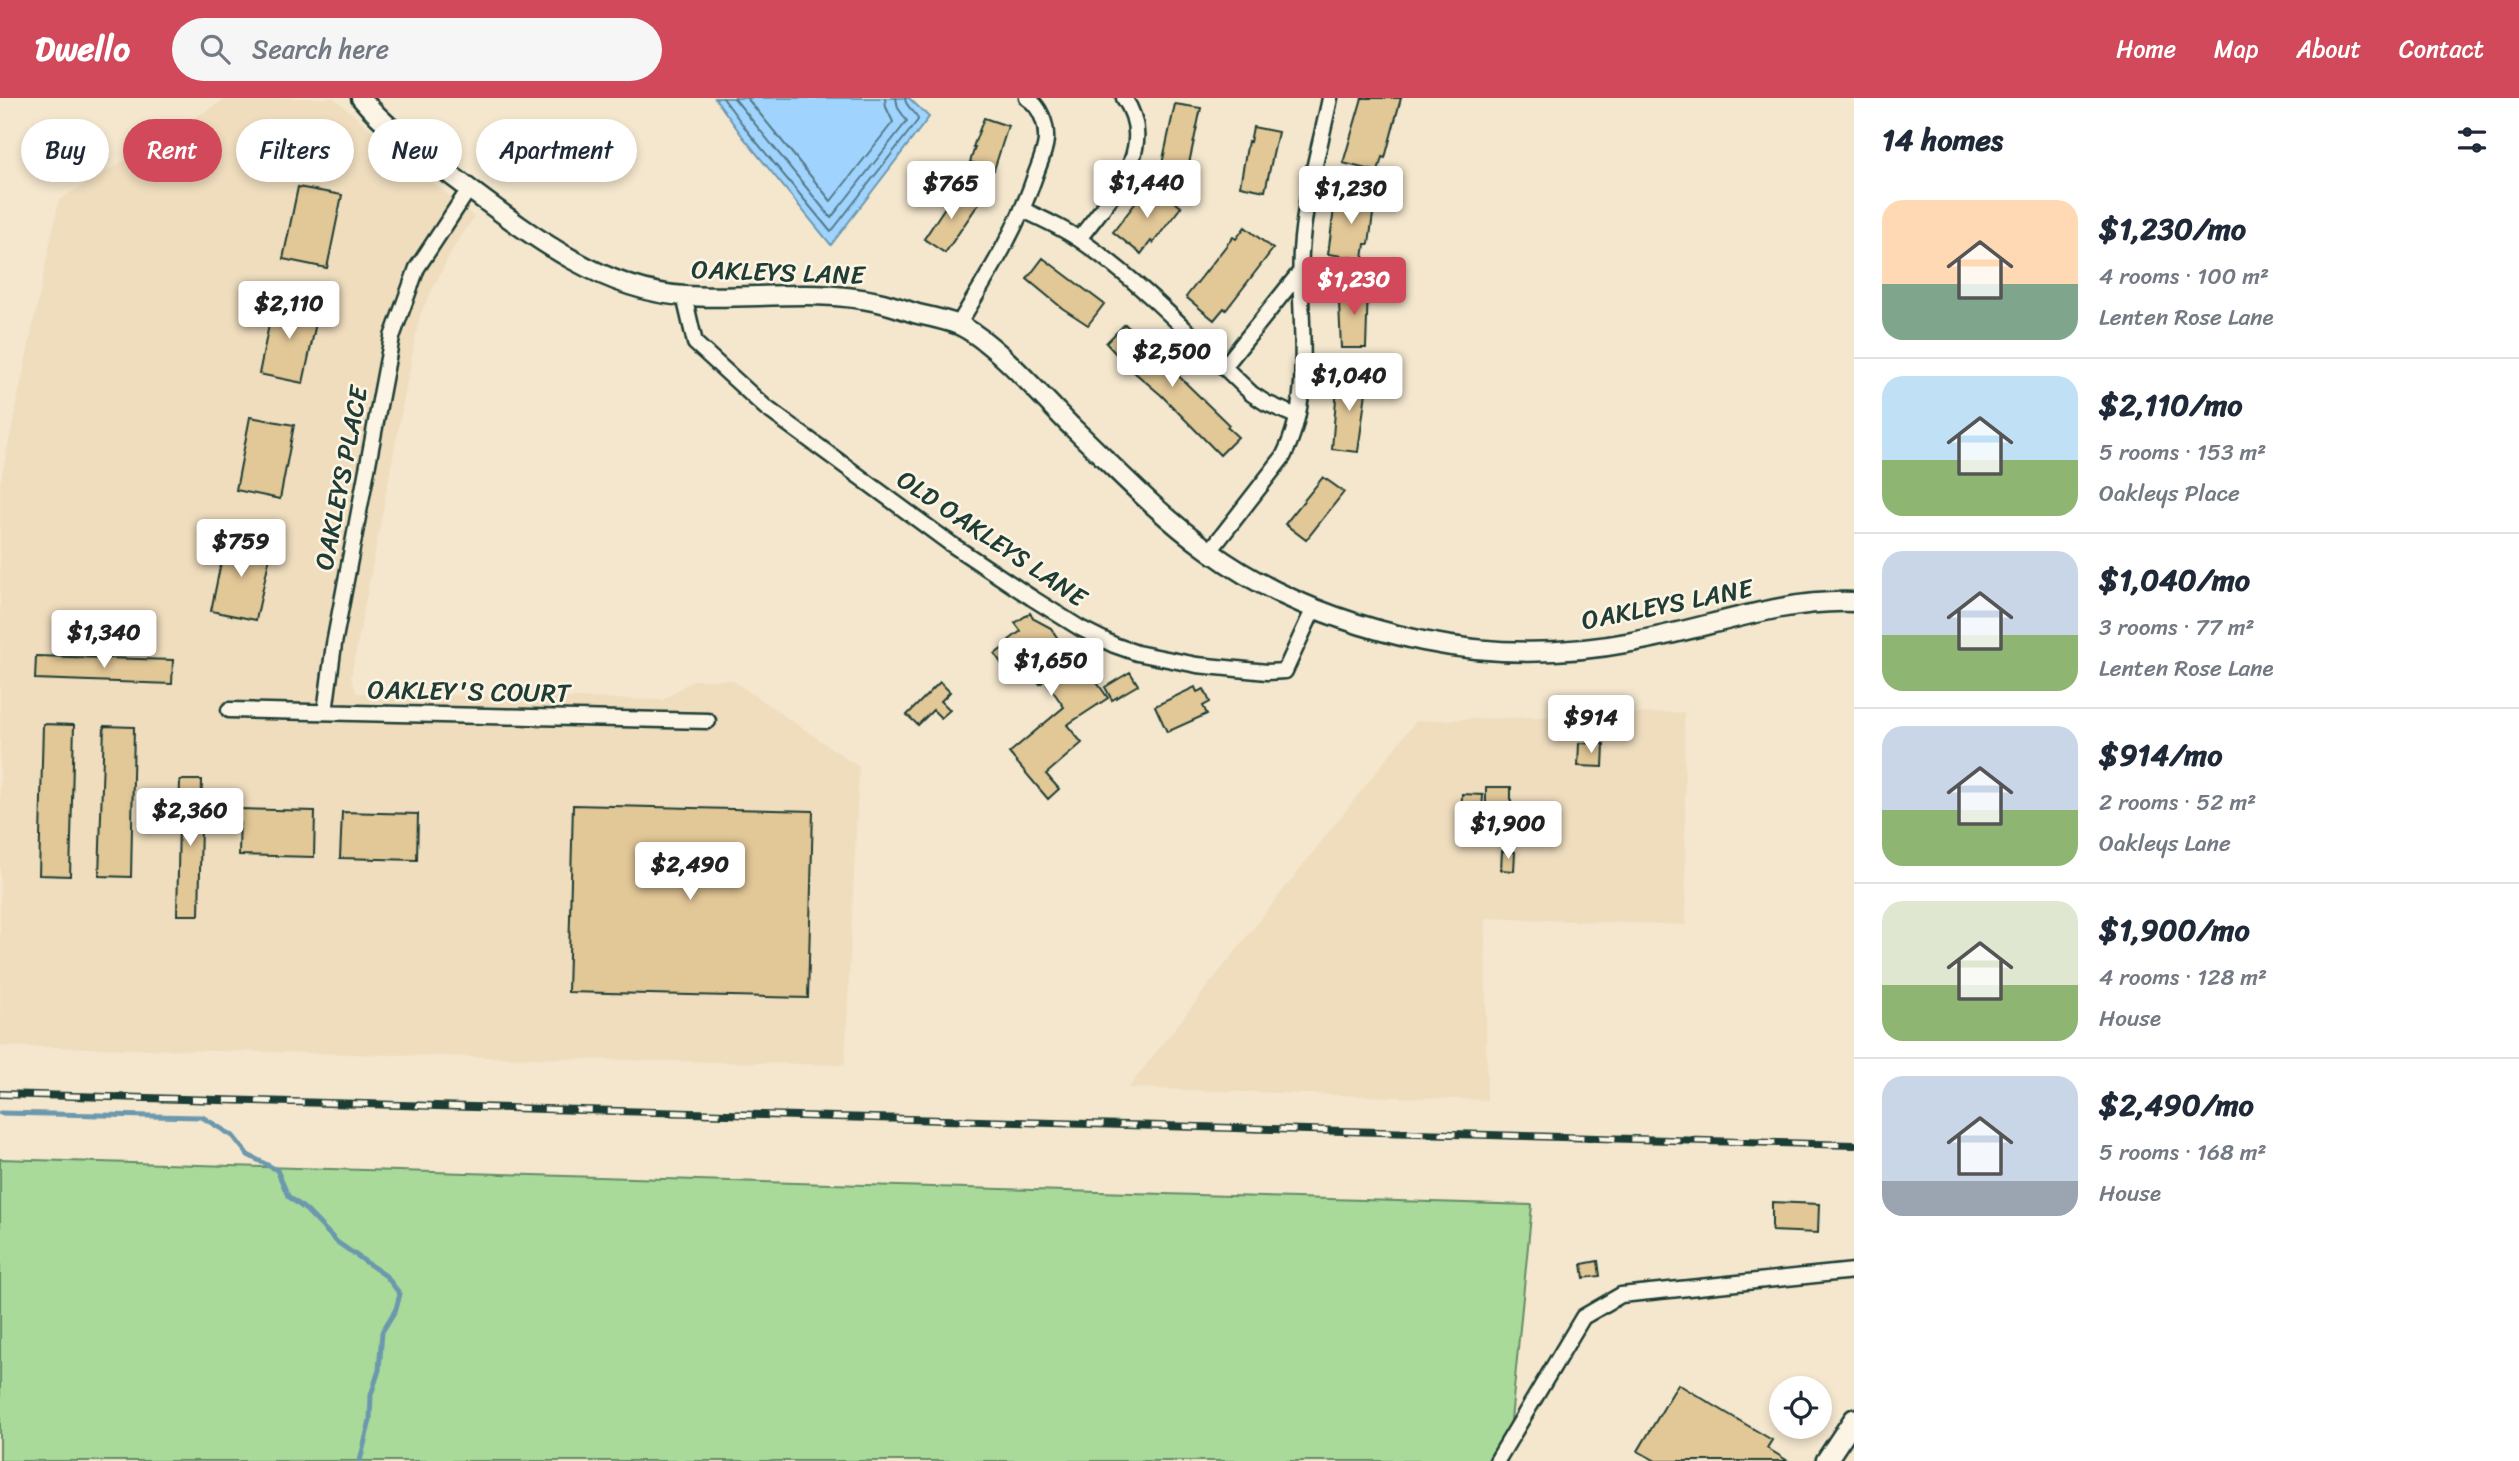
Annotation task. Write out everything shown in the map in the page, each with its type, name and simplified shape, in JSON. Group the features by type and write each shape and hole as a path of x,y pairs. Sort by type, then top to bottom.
{"main road":[{"path":"1826,1461 1854,1419"}],"street":[{"name":"OAKLEYS LANE","path":"361,98 414,148 519,225 587,266 634,286 684,296 821,296 854,299 878,302 958,325 996,351 1161,512 1210,551 1251,577 1314,608 1379,631 1462,648 1519,652 1581,649 1633,642 1801,603 1854,602"},
{"path":"958,325 1023,210 1046,139 1043,117 1027,98"},
{"path":"1079,239 1123,180 1134,156 1136,128 1124,98"},
{"path":"1210,551 1283,457 1296,416 1303,374 1300,272 1304,228 1330,98"},
{"name":"OAKLEYS PLACE","path":"325,712 334,644 392,337 416,268 469,188"},
{"path":"1023,210 1079,239 1144,289 1252,394 1296,416"},
{"path":"1224,367 1300,272"},
{"name":"OLD OAKLEYS LANE","path":"684,296 695,344 765,407 951,544 1080,628 1114,645 1165,660 1267,672 1285,671 1314,608"},
{"name":"OAKLEY'S COURT","path":"229,710 708,721"},
{"path":"1497,1461 1583,1317 1621,1295 1854,1271"}],"shaded area":[{"path":"227,98 334,98 368,127 368,182 433,182 474,217 452,250 420,314 351,678 357,693 663,700 693,680 732,680 859,767 845,1065 0,1046 0,484 59,200 89,182 109,182 109,170 123,161 123,182 222,182 222,119 192,119"},
{"path":"1684,712 1686,925 1485,918 1487,1100 1128,1088 1416,721"}],"green space":[{"path":"0,1159 1532,1205 1507,1461 0,1461"}],"water":[{"path":"715,98 909,98 929,117 831,245 743,137"}],"building":[{"path":"1362,98 1401,98 1385,158 1382,157 1378,172 1343,163"},
{"path":"1175,104 1201,108 1188,168 1162,164"},
{"path":"984,118 1008,126 994,170 970,162"},
{"path":"1253,127 1278,132 1265,191 1240,186"},
{"path":"1154,185 1181,207 1141,254 1113,232 1141,196 1144,198"},
{"path":"298,187 342,195 327,268 283,259"},
{"path":"957,189 979,203 945,253 924,239"},
{"path":"1339,194 1375,199 1369,244 1365,244 1363,259 1328,254 1334,209 1337,210"},
{"path":"1245,227 1273,249 1226,310 1224,308 1214,320 1186,297 1233,237 1236,239"},
{"path":"1043,258 1104,304 1088,325 1027,279"},
{"path":"1342,287 1368,287 1366,348 1341,348 1339,303 1342,303"},
{"path":"274,300 319,309 303,383 259,374"},
{"path":"1125,324 1229,425 1227,427 1238,437 1220,455 1106,343"},
{"path":"1338,374 1366,377 1358,452 1332,449"},
{"path":"250,417 294,425 280,499 236,490"},
{"path":"1323,477 1344,492 1306,540 1285,524"},
{"path":"226,538 272,547 256,620 211,611"},
{"path":"1030,613 1034,619 1051,628 1067,653 1073,649 1108,698 1067,725 1082,743 1046,774 1059,789 1048,799 1009,753 1064,707 1045,680 1040,684 1026,665 1023,667 1019,661 1006,670 995,654 1021,631 1015,623"},
{"path":"36,656 173,660 172,684 35,679"},
{"path":"1130,672 1138,685 1112,700 1105,687"},
{"path":"940,682 950,692 941,701 950,710 941,718 933,710 918,725 907,715"},
{"path":"1195,687 1197,692 1204,689 1210,702 1203,706 1207,714 1167,732 1155,706"},
{"path":"43,724 74,725 70,876 39,875"},
{"path":"104,726 134,727 131,877 99,876"},
{"path":"1579,743 1604,744 1603,767 1578,766"},
{"path":"180,780 202,780 199,915 177,915"},
{"path":"1486,787 1511,787 1511,806 1486,805"},
{"path":"1462,794 1483,795 1481,829 1461,829"},
{"path":"573,805 813,811 808,998 568,992"},
{"path":"240,809 315,811 314,857 239,855"},
{"path":"342,812 418,814 417,860 340,858"},
{"path":"1502,851 1515,852 1514,871 1501,870"},
{"path":"1772,1202 1819,1204 1818,1233 1772,1231"},
{"path":"1598,1261 1600,1276 1584,1278 1582,1264"},
{"path":"1678,1384 1772,1440 1767,1448 1788,1461 1656,1461 1638,1451"}],"waterway":[{"path":"0,1113 202,1117 233,1136 248,1155 277,1170 288,1196 306,1210 337,1242 386,1276 400,1294 396,1309 382,1332 379,1370 371,1395 370,1420 360,1461"}],"railway":[{"path":"0,1094 1854,1145"}]}
